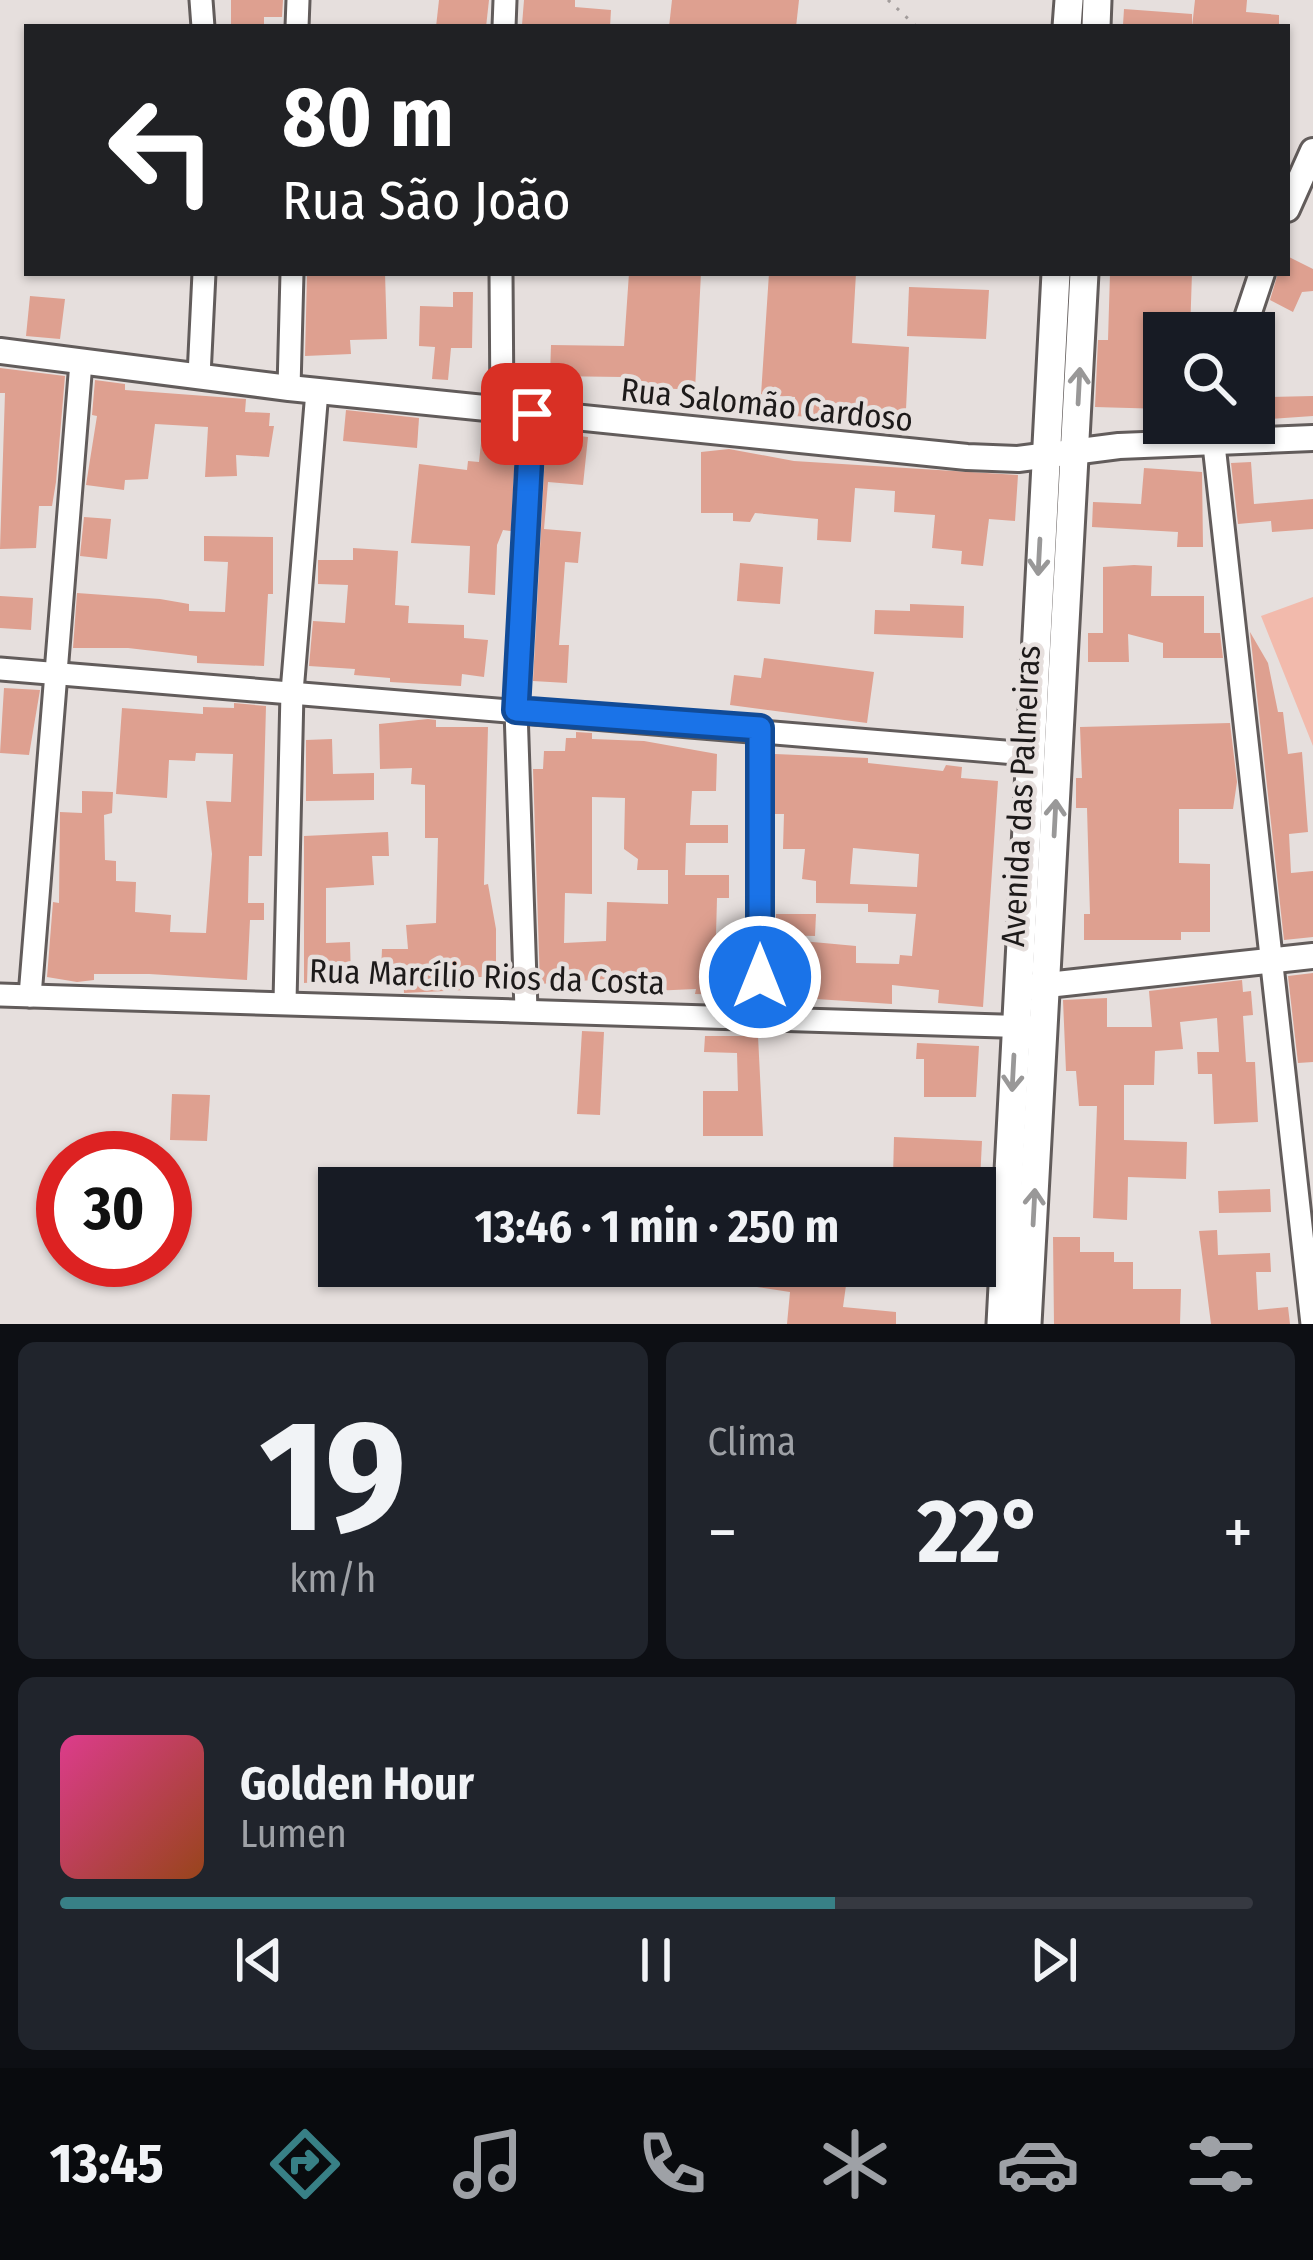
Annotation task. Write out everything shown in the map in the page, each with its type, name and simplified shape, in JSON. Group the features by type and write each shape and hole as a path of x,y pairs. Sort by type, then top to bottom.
{"main road":[{"name":"Avenida das Palmeiras","path":"1027,1324 1029,754 1056,276"},
{"name":"Avenida das Palmeiras","path":"1031,987 1076,453 1084,276"},
{"name":"Avenida das Palmeiras","path":"1001,1324 1030,1027"}],"street":[{"path":"1290,202 1313,151"},
{"path":"199,376 204,276"},
{"path":"289,388 292,276"},
{"path":"501,276 502,411"},
{"path":"1249,312 1261,276"},
{"name":"Rua Salomão Cardoso","path":"0,351 289,388 967,457 1044,457 1143,443"},
{"path":"30,996 81,362"},
{"path":"285,1002 292,692 317,391"},
{"path":"526,1010 516,710 532,414"},
{"name":"Rua Salomão Cardoso","path":"1275,436 1313,438"},
{"path":"1220,444 1268,959 1312,1324"},
{"path":"0,669 760,728 1029,754"},
{"path":"760,728 760,1018"},
{"path":"1031,987 1313,956"},
{"name":"Rua Marcílio Rios da Costa","path":"0,995 1030,1027"}],"path":[{"path":"889,0 914,24"}],"shaded area":[{"path":"1313,597 1313,746 1261,616"}],"building":[{"path":"231,0 283,0 282,17 264,17 264,24 231,24"},
{"path":"439,0 489,0 486,24 436,24"},
{"path":"524,0 575,0 575,7 611,10 610,24 522,24"},
{"path":"672,0 799,0 796,24 669,24"},
{"path":"1195,0 1247,0 1246,12 1279,15 1279,24 1192,24"},
{"path":"1124,9 1192,14 1192,24 1123,24"},
{"path":"1290,258 1313,269 1313,291 1302,292 1293,312 1270,300 1277,276 1290,276"},
{"path":"307,276 385,276 387,339 350,340 351,354 305,356"},
{"path":"629,276 701,276 695,390 622,386 622,377 550,376 551,345 624,346"},
{"path":"769,276 856,276 852,343 909,347 905,430 869,428 870,420 794,416 795,397 761,395"},
{"path":"1110,276 1192,276 1191,312 1143,312 1143,408 1095,407 1098,340 1108,340"},
{"path":"909,287 989,290 986,339 907,336"},
{"path":"453,292 473,292 472,348 451,348 448,380 432,379 435,347 419,346 420,306 453,307"},
{"path":"30,296 65,299 60,339 26,336"},
{"path":"0,368 65,376 52,506 39,506 36,548 0,549 5,393 0,393"},
{"path":"95,380 125,384 125,390 246,399 245,412 270,413 269,426 274,426 269,457 236,455 237,476 205,477 208,427 155,424 148,479 125,480 124,490 86,485 97,416 92,415"},
{"path":"1313,396 1313,416 1275,419 1275,397"},
{"path":"346,410 419,418 417,448 343,441"},
{"path":"483,424 508,427 506,450 515,451 511,531 503,530 497,545 495,595 468,593 470,546 411,543 419,464 467,470 468,461 479,462"},
{"path":"561,434 588,437 583,485 548,482 544,529 581,532 578,563 565,562 559,645 569,645 567,683 533,681 545,454 559,455"},
{"path":"729,449 794,461 1018,475 1015,521 989,519 983,566 961,564 962,551 932,548 935,515 894,512 895,491 855,488 851,542 817,540 818,519 755,513 750,522 733,521 733,513 701,513 701,452"},
{"path":"1251,462 1254,504 1313,499 1313,529 1272,532 1271,521 1238,524 1231,463"},
{"path":"1144,468 1202,472 1203,547 1177,547 1178,532 1092,527 1093,502 1141,504"},
{"path":"84,517 111,519 107,559 80,556"},
{"path":"204,536 273,537 273,594 268,594 264,666 197,663 197,656 128,648 73,648 77,593 160,599 189,604 189,611 225,612 228,562 204,561"},
{"path":"353,548 398,551 395,605 409,606 408,623 464,625 464,638 488,640 484,677 462,674 461,686 390,682 390,678 354,675 355,669 309,666 313,621 345,623 348,585 318,584 318,560 353,560"},
{"path":"740,563 783,567 780,604 737,601"},
{"path":"1152,566 1151,596 1204,596 1204,633 1220,633 1223,658 1163,658 1163,643 1128,634 1129,662 1088,662 1088,633 1103,633 1103,567"},
{"path":"0,596 33,598 31,630 0,628"},
{"path":"910,604 964,606 963,638 874,634 875,610 910,611"},
{"path":"1250,632 1268,663 1278,712 1283,712 1288,754 1302,752 1308,832 1289,834 1291,873 1313,871 1313,937 1284,940"},
{"path":"764,658 874,672 867,723 730,705 734,675 761,678"},
{"path":"4,688 40,690 29,755 0,753"},
{"path":"234,703 266,706 262,856 249,856 248,903 264,903 264,920 250,920 247,980 94,974 94,980 77,982 47,977 53,902 59,903 60,812 82,813 82,791 113,792 112,813 104,815 105,860 116,861 116,881 136,882 135,912 171,915 170,932 206,933 212,854 206,801 231,802 233,754 196,753 195,761 169,760 167,798 116,794 122,708 203,714 203,707 234,708"},
{"path":"436,720 436,727 488,727 484,885 488,884 496,929 496,977 464,977 465,990 404,993 403,972 381,971 382,949 408,949 406,925 436,923 438,838 425,838 425,785 411,784 412,768 380,769 379,724"},
{"path":"1230,723 1237,782 1233,809 1179,809 1179,863 1210,864 1210,932 1181,932 1181,940 1084,940 1084,914 1090,914 1087,808 1076,808 1076,778 1082,778 1080,727"},
{"path":"576,732 592,733 592,739 644,741 717,754 716,791 692,791 690,825 728,825 728,843 686,843 685,875 729,875 729,898 717,898 715,972 731,973 730,995 695,994 696,989 606,993 606,979 540,984 533,769 543,769 544,751 565,751 566,738 576,738","holes":["592,797 625,798 624,849 638,859 637,870 668,870 668,904 607,902 606,941 564,943 565,893 592,894"]},
{"path":"332,739 333,774 374,773 374,800 306,801 306,740"},
{"path":"775,754 868,758 868,763 943,771 946,765 962,767 961,778 998,781 983,1007 938,1003 939,990 892,985 892,1004 801,998 802,941 856,946 856,963 899,964 900,955 912,956 916,914 868,912 868,904 816,903 816,881 802,879 805,849 783,849 784,814 775,814","holes":["853,848 919,854 917,887 850,884"]},
{"path":"388,832 389,856 372,856 374,885 326,888 326,943 350,942 351,980 304,983 304,836"},
{"path":"776,914 816,914 815,936 776,935"},
{"path":"1313,973 1313,1062 1298,1063 1288,976"},
{"path":"1242,980 1243,992 1251,991 1253,1015 1243,1016 1246,1062 1255,1062 1258,1122 1214,1124 1212,1074 1198,1074 1197,1052 1219,1052 1217,1018 1180,1022 1183,1049 1155,1051 1154,1085 1124,1085 1124,1140 1187,1142 1186,1179 1128,1177 1127,1220 1093,1218 1097,1106 1079,1106 1076,1071 1066,1071 1063,1000 1107,998 1107,1027 1152,1027 1149,991"},
{"path":"582,1031 604,1032 600,1115 577,1114"},
{"path":"705,1036 758,1036 763,1136 703,1136 703,1091 738,1091 737,1053 704,1052"},
{"path":"917,1043 979,1046 976,1097 924,1097 924,1059 916,1059"},
{"path":"172,1094 210,1095 207,1141 192,1141 192,1131 170,1131"},
{"path":"894,1137 982,1141 981,1167 893,1167"},
{"path":"1270,1189 1271,1212 1219,1213 1218,1191"},
{"path":"1217,1230 1218,1255 1270,1253 1271,1272 1256,1272 1258,1310 1288,1307 1290,1324 1211,1324 1199,1231"},
{"path":"1053,1237 1080,1237 1080,1252 1114,1252 1114,1262 1133,1262 1133,1289 1181,1289 1180,1324 1054,1324"},
{"path":"757,1287 846,1287 843,1307 896,1312 896,1324 787,1324 790,1292"}],"route":[{"path":"532,414 516,710 760,728 760,977"}]}
